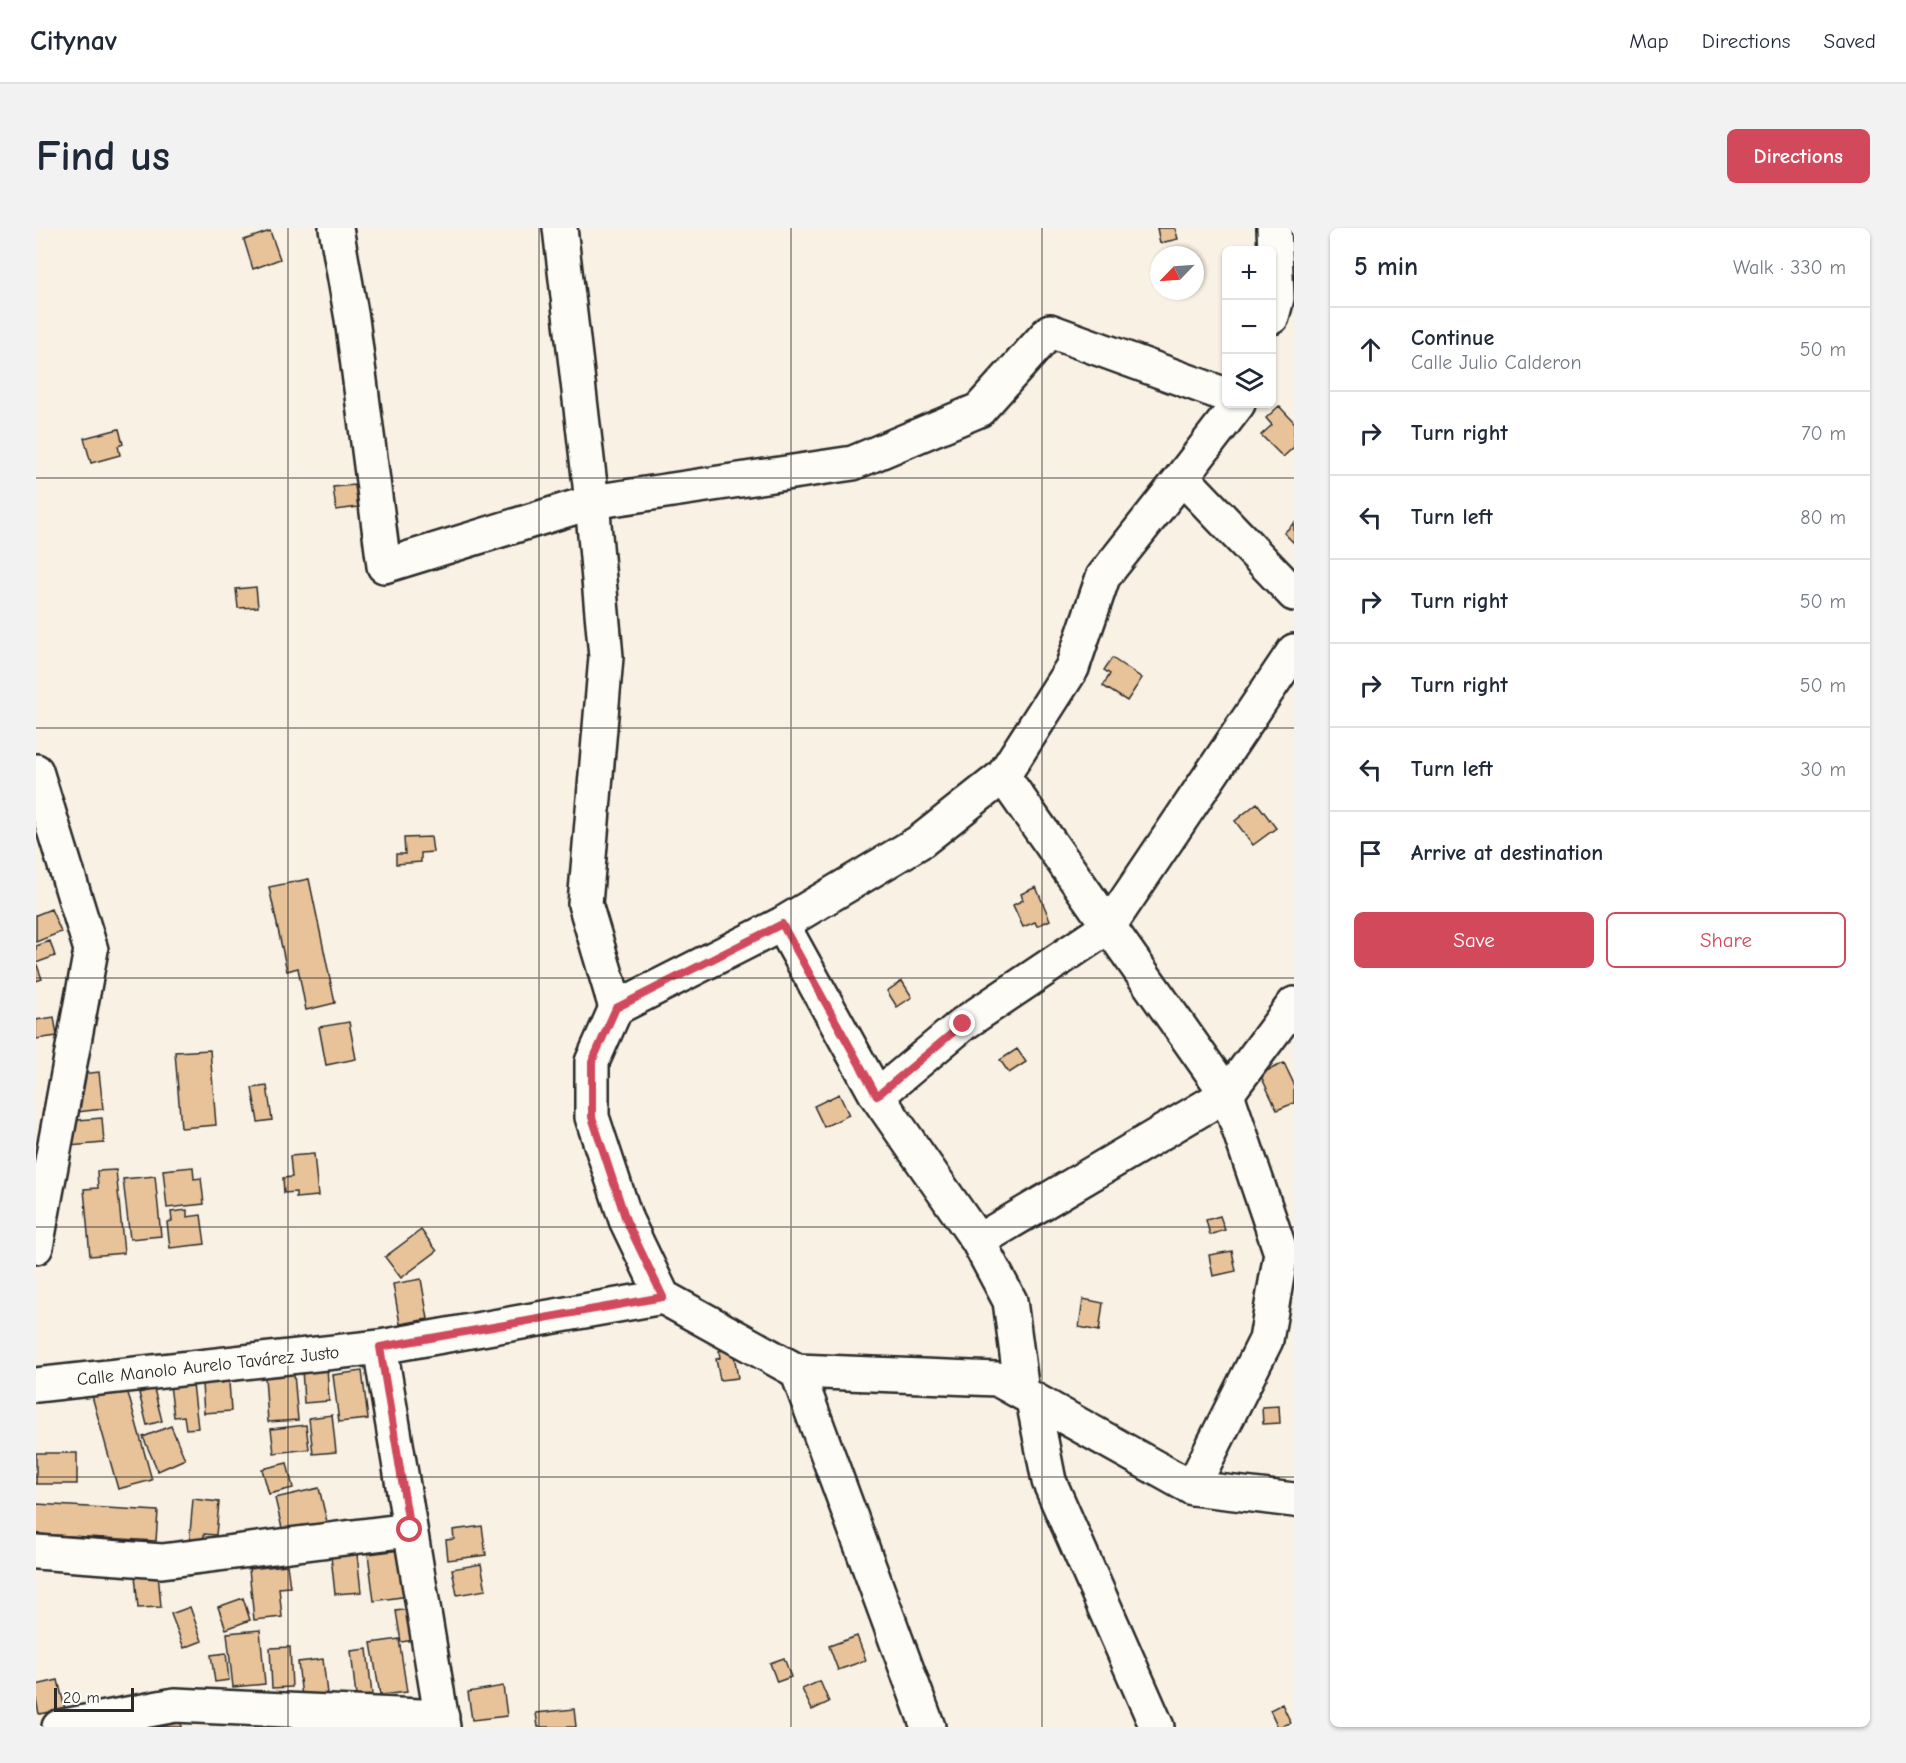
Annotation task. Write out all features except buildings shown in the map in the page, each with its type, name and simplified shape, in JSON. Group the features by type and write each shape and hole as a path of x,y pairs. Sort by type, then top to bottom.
{"street":[{"path":"336,228 352,319 384,566 592,502 853,463 979,410 1050,331 1222,393"},
{"path":"560,228 592,502 606,657 585,904 616,1008"},
{"path":"1274,228 1276,302"},
{"path":"1235,408 1103,577 1071,668 1003,776 921,842 782,924 616,1008 592,1062 592,1117 626,1220 663,1297 798,1371 997,1379 1192,1488 1294,1500"},
{"path":"1182,477 1294,594"},
{"path":"877,1096 963,1024 1109,926 1294,651"},
{"path":"36,771 91,950 36,1247"},
{"path":"1003,776 1227,1094 1287,1248 1266,1340 1192,1488"},
{"path":"782,924 877,1096 978,1241 1010,1301 1028,1396 1049,1481 1157,1727"},
{"path":"978,1241 1227,1094 1294,1004"},
{"name":"Calle Manolo Aurelo Tavárez Justo","path":"36,1385 380,1347 663,1297"},
{"path":"59,1727 175,1705 443,1722 380,1347"},
{"path":"798,1371 928,1727"},
{"path":"36,1552 162,1561 410,1530"}],"route":[{"path":"410,1530 380,1347 663,1297 626,1220 592,1117 592,1062 616,1008 782,924 877,1096 963,1024"}]}
